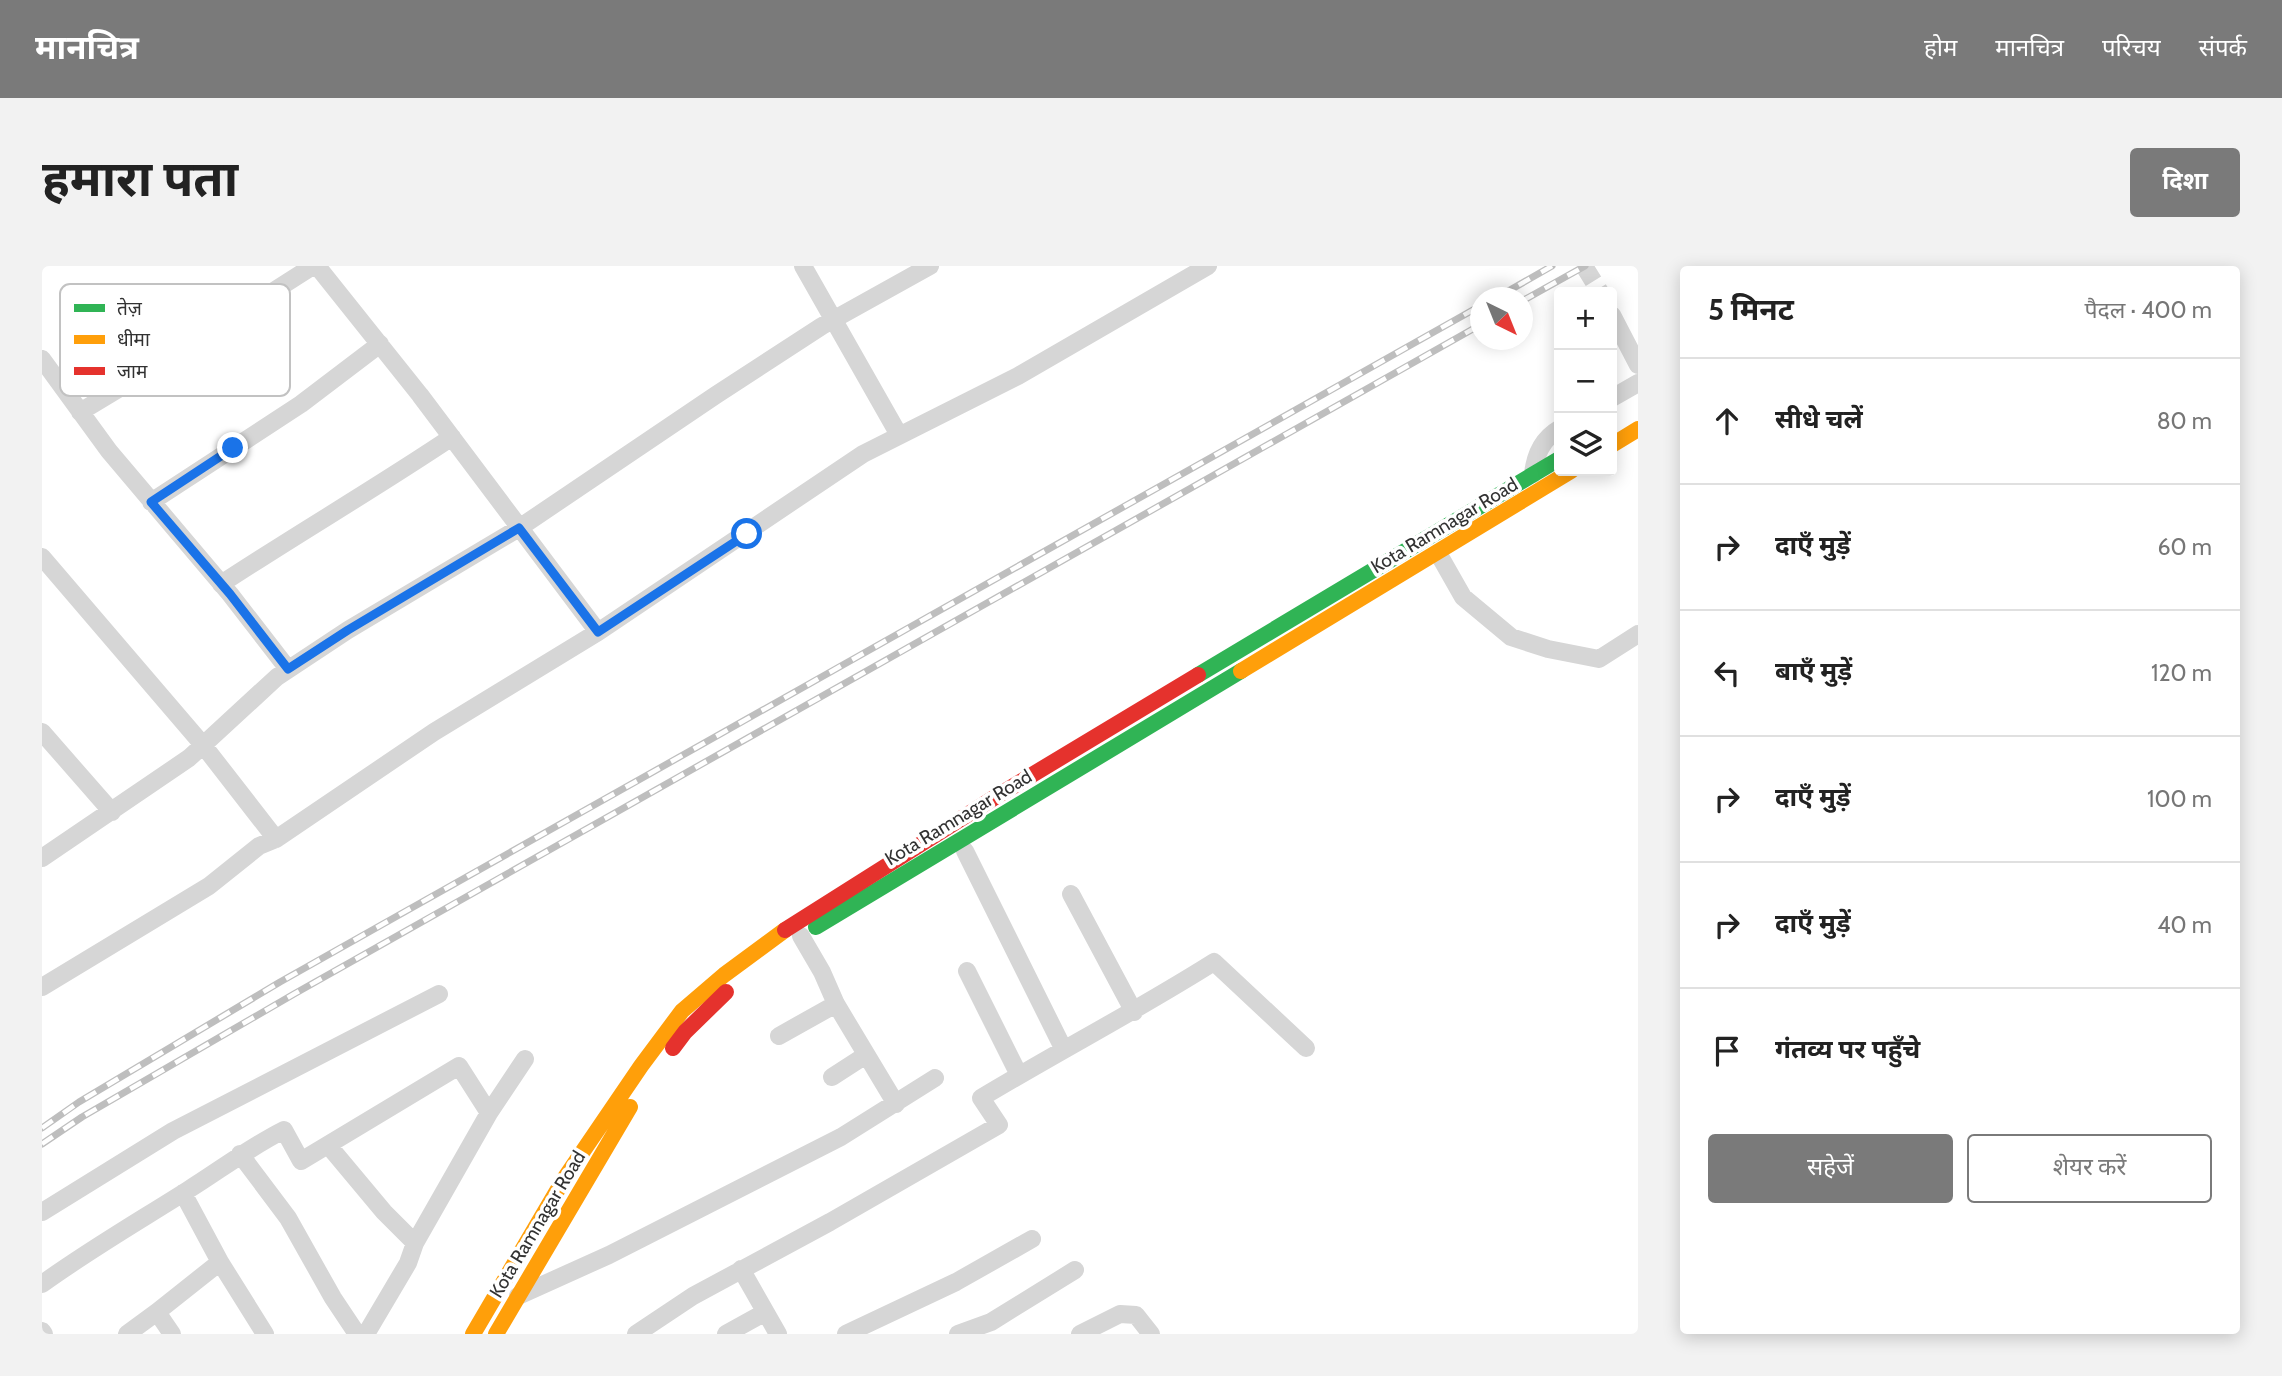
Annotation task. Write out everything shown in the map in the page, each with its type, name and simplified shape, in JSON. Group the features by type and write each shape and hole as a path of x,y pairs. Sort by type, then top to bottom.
{"street":[{"path":"286,284 315,266 380,344 598,632"},
{"path":"803,266 899,435"},
{"path":"42,858 189,758 288,669 519,528 705,402 832,321 930,266"},
{"path":"42,987 209,886 259,846 276,839 434,732 598,632 863,454 1018,376 1208,266"},
{"path":"1617,325 1638,365"},
{"path":"151,502 301,404 380,344"},
{"path":"42,359 60,384"},
{"path":"1617,395 1638,383"},
{"path":"69,396 151,502 221,584 288,669"},
{"path":"80,412 106,396"},
{"path":"1617,424 1638,411"},
{"path":"1617,442 1638,429"},
{"path":"1533,474 1534,460 1547,436 1554,432"},
{"path":"221,584 452,438"},
{"path":"473,1334 564,1179 641,1066 682,1011 724,975 803,917 975,810 1554,461"},
{"name":"Kota Ramnagar Road","path":"496,1334 632,1104 685,1032 732,985 801,936 1563,476"},
{"path":"1501,494 1509,510"},
{"path":"1438,553 1464,597 1511,637 1548,649 1600,659 1637,637"},
{"path":"42,557 203,745 276,839"},
{"path":"42,732 112,812"},
{"path":"965,851 1063,1048"},
{"path":"1071,894 1134,1012"},
{"path":"801,936 822,972 836,1004 895,1104"},
{"path":"636,1334 693,1296 830,1222 999,1125 982,1097 1063,1048 1134,1012 1214,962 1306,1048"},
{"path":"967,971 1019,1075"},
{"path":"42,1212 173,1131 439,994"},
{"path":"779,1036 836,1004"},
{"path":"832,1077 866,1055"},
{"path":"366,1334 408,1263 415,1243 489,1113 525,1059"},
{"path":"42,1284 89,1250 183,1193 240,1154 284,1130 301,1161 459,1066 489,1113"},
{"path":"518,1296 609,1255 841,1137 935,1078"},
{"path":"328,1144 384,1212 415,1243"},
{"path":"240,1154 288,1218 333,1298 357,1334"},
{"path":"183,1193 220,1262 265,1334"},
{"path":"846,1334 925,1298 1032,1239"},
{"path":"127,1334 220,1262"},
{"path":"741,1269 778,1334"},
{"path":"958,1334 991,1322 1075,1270"},
{"path":"158,1312 172,1334"},
{"path":"726,1334 765,1313"},
{"path":"1080,1334 1120,1314 1136,1315 1151,1334"}],"tunnel":[{"path":"1584,266 1597,287"}],"railway":[{"path":"1515,287 1552,266"},
{"path":"1533,295 1585,266"},
{"path":"42,1128 79,1102 280,982 1470,312"},
{"path":"42,1144 82,1117 294,994 1470,331"}],"traffic: fast":[{"path":"1198,675 1554,462"},
{"path":"816,927 1241,671"}],"traffic: slow":[{"path":"1617,442 1638,429"},
{"path":"1241,671 1563,476"},
{"path":"473,1334 564,1179 682,1011 724,975 785,930"},
{"path":"496,1334 630,1107"}],"traffic: jam":[{"path":"785,930 997,796 1198,675"},
{"path":"673,1048 685,1032 726,992"}],"route":[{"path":"233,448 151,502 230,594 288,669 519,528 598,632 747,534"}]}
